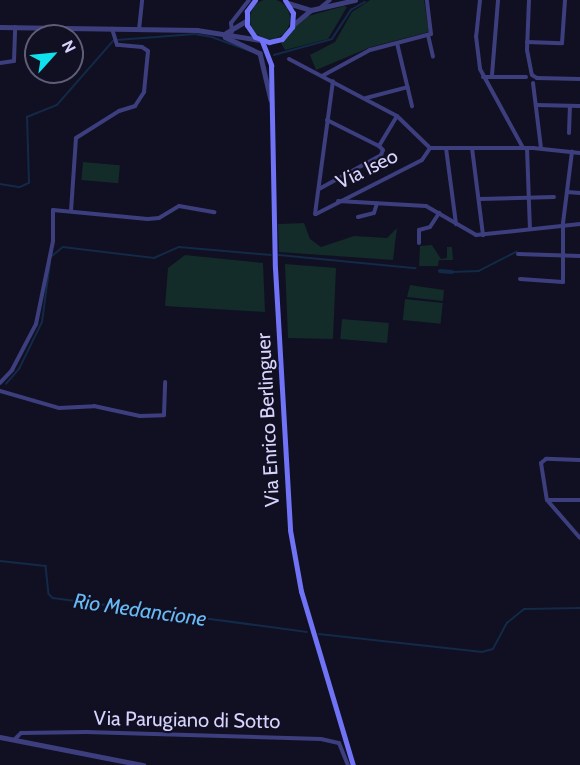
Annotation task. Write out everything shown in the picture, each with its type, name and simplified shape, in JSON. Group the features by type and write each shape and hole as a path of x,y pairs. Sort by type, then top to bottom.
{"main road":[{"path":"246,21 255,0"},
{"path":"286,2 293,25"},
{"name":"Via Enrico Berlinguer","path":"246,21 261,40 271,65"},
{"name":"Via Enrico Berlinguer","path":"293,25 280,40 271,65 274,257 288,508 297,577 353,765"},
{"path":"261,40 280,40"}],"street":[{"path":"139,30 142,0"},
{"path":"232,32 231,23 249,0"},
{"path":"321,8 330,0"},
{"path":"293,25 311,10 355,0"},
{"path":"322,76 370,50 428,35 432,31 429,0"},
{"path":"480,0 476,36 483,76 525,148 530,228"},
{"path":"492,75 498,0"},
{"path":"529,0 526,42 530,69 537,78"},
{"path":"526,42 557,45 563,40 566,0"},
{"path":"286,2 311,10"},
{"path":"220,34 232,32 246,21"},
{"path":"0,27 197,30 261,40"},
{"path":"0,63 14,61 15,27"},
{"path":"71,211 76,138 119,111 135,106 144,92 148,51 142,46 117,45 112,29"},
{"path":"220,34 260,53 271,100"},
{"path":"428,35 434,56"},
{"path":"397,43 412,106"},
{"path":"289,59 366,98 397,117 430,148 541,148 580,153"},
{"path":"526,77 530,69"},
{"path":"483,76 526,77 533,83 541,148"},
{"path":"537,78 580,79"},
{"path":"533,83 537,78"},
{"path":"318,189 333,81"},
{"path":"366,98 408,87"},
{"path":"536,105 580,106"},
{"path":"569,133 570,106"},
{"path":"379,146 397,117"},
{"path":"318,189 381,155 383,150 327,120"},
{"name":"Via Iseo","path":"318,189 315,214 422,160 430,148"},
{"path":"446,148 456,224"},
{"path":"472,148 483,235"},
{"path":"520,279 563,282 563,223 572,152"},
{"path":"567,192 580,193"},
{"path":"479,199 554,197"},
{"path":"338,201 426,206 472,234 483,235 563,223 580,224"},
{"path":"358,217 374,213 377,203"},
{"path":"0,383 12,370 36,324 53,241 51,212 71,211 148,219 159,218 179,206 214,212"},
{"path":"419,243 419,230 430,226 439,213"},
{"path":"518,254 580,256"},
{"path":"0,391 59,408 94,406 140,416 164,415 165,382"},
{"path":"580,460 542,461 547,500 580,538"},
{"path":"547,500 580,500"},
{"name":"Via Parugiano di Sotto","path":"13,740 21,733 64,732 321,739 339,743 348,765"},
{"path":"0,737 143,765"}],"green space":[{"path":"270,-1 278,0 284,5 289,11 289,27 284,33 278,38 270,39 262,38 256,33 251,27 250,19 251,11 256,5 262,0"},
{"path":"370,0 424,0 429,32 371,47 316,70 310,55 335,42 352,12"},
{"path":"347,7 328,39 285,50 281,43 301,18"},
{"path":"83,162 120,165 118,183 81,180"},
{"path":"304,223 310,239 321,247 354,236 387,238 397,228 393,260 279,252 278,224"},
{"path":"432,245 441,259 447,258 447,247 452,247 453,260 439,260 438,266 419,266 420,246"},
{"path":"185,255 263,263 265,312 165,306 168,268"},
{"path":"285,264 336,268 333,339 288,338"},
{"path":"410,285 444,290 443,301 407,297"},
{"path":"405,299 443,303 441,324 403,320"},
{"path":"342,319 389,323 387,343 340,339"}],"waterway":[{"path":"274,55 332,39 351,10 365,2"},
{"path":"117,40 195,34 212,37 253,52"},
{"path":"0,184 20,187 29,183 27,117 57,105 113,41"},
{"path":"52,256 63,247 154,258 179,247 271,255"},
{"path":"452,272 479,271 516,252"},
{"path":"279,255 415,268"},
{"path":"6,384 19,369 42,322 50,263"},
{"path":"440,271 452,272"},
{"name":"Rio Medancione","path":"0,561 46,566 49,594 53,598 307,632"},
{"name":"Rio Medancione","path":"319,634 482,652 493,649 507,623 524,609 580,608"}]}
